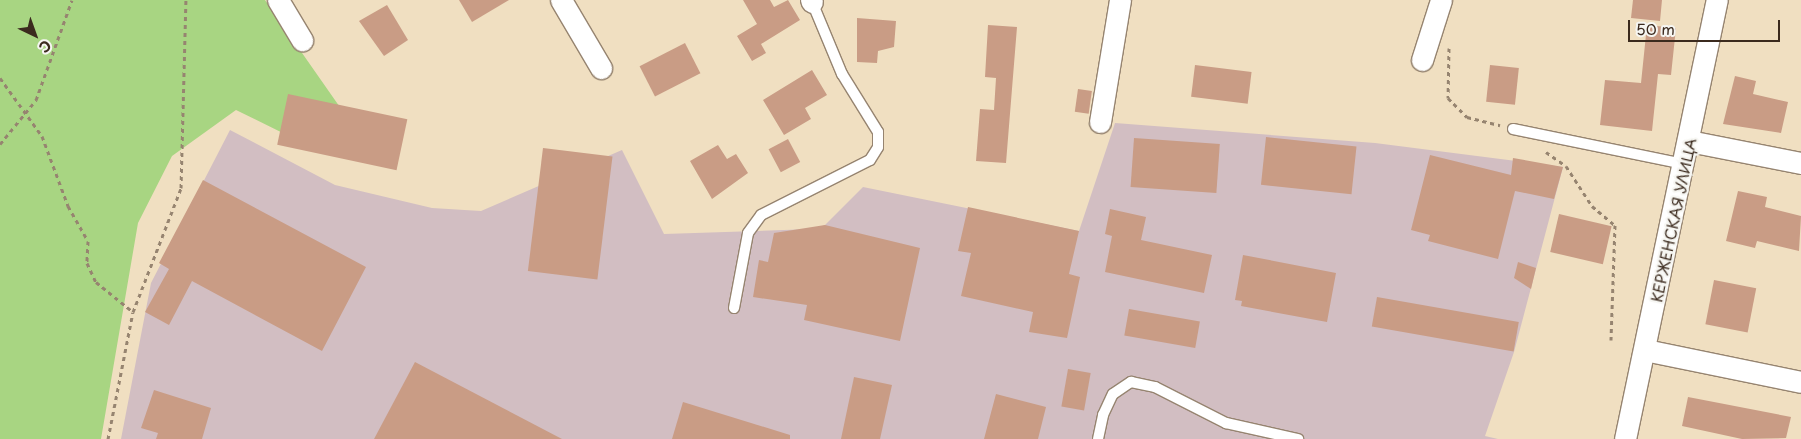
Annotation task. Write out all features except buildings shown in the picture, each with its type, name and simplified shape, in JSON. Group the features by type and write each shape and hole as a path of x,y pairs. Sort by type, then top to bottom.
{"street":[{"path":"278,0 302,40"},
{"path":"561,0 602,68"},
{"path":"1100,122 1120,0"},
{"path":"1422,60 1441,0"},
{"name":"КЕРЖЕНСКАЯ УЛИЦА","path":"1626,439 1690,141 1717,0"},
{"path":"1690,141 1801,163"},
{"path":"1646,350 1801,382"}],"lane":[{"path":"734,308 748,233 761,216 870,160 878,147 878,132 842,74 812,1"},
{"path":"1513,129 1685,164"},
{"path":"1098,439 1103,415 1114,394 1131,382 1155,387 1226,423 1298,439"}],"path":[{"path":"0,144 26,114 55,58 72,0"},
{"path":"108,439 134,312 181,188 186,0"},
{"path":"1450,44 1448,98 1467,117 1513,129"},
{"path":"0,78 42,136 68,206 88,241 87,263 96,282 134,312"},
{"path":"1541,148 1566,166 1592,206 1615,225 1611,340"}],"shaded area":[{"path":"1115,123 1375,143 1563,167 1514,352 1485,436 1498,439 121,439 151,283 230,130 335,185 432,208 481,211 622,150 664,234 813,229 825,225 863,187 1079,231"}],"green space":[{"path":"0,0 265,0 344,113 307,145 236,110 172,156 138,223 101,439 0,439"}]}
